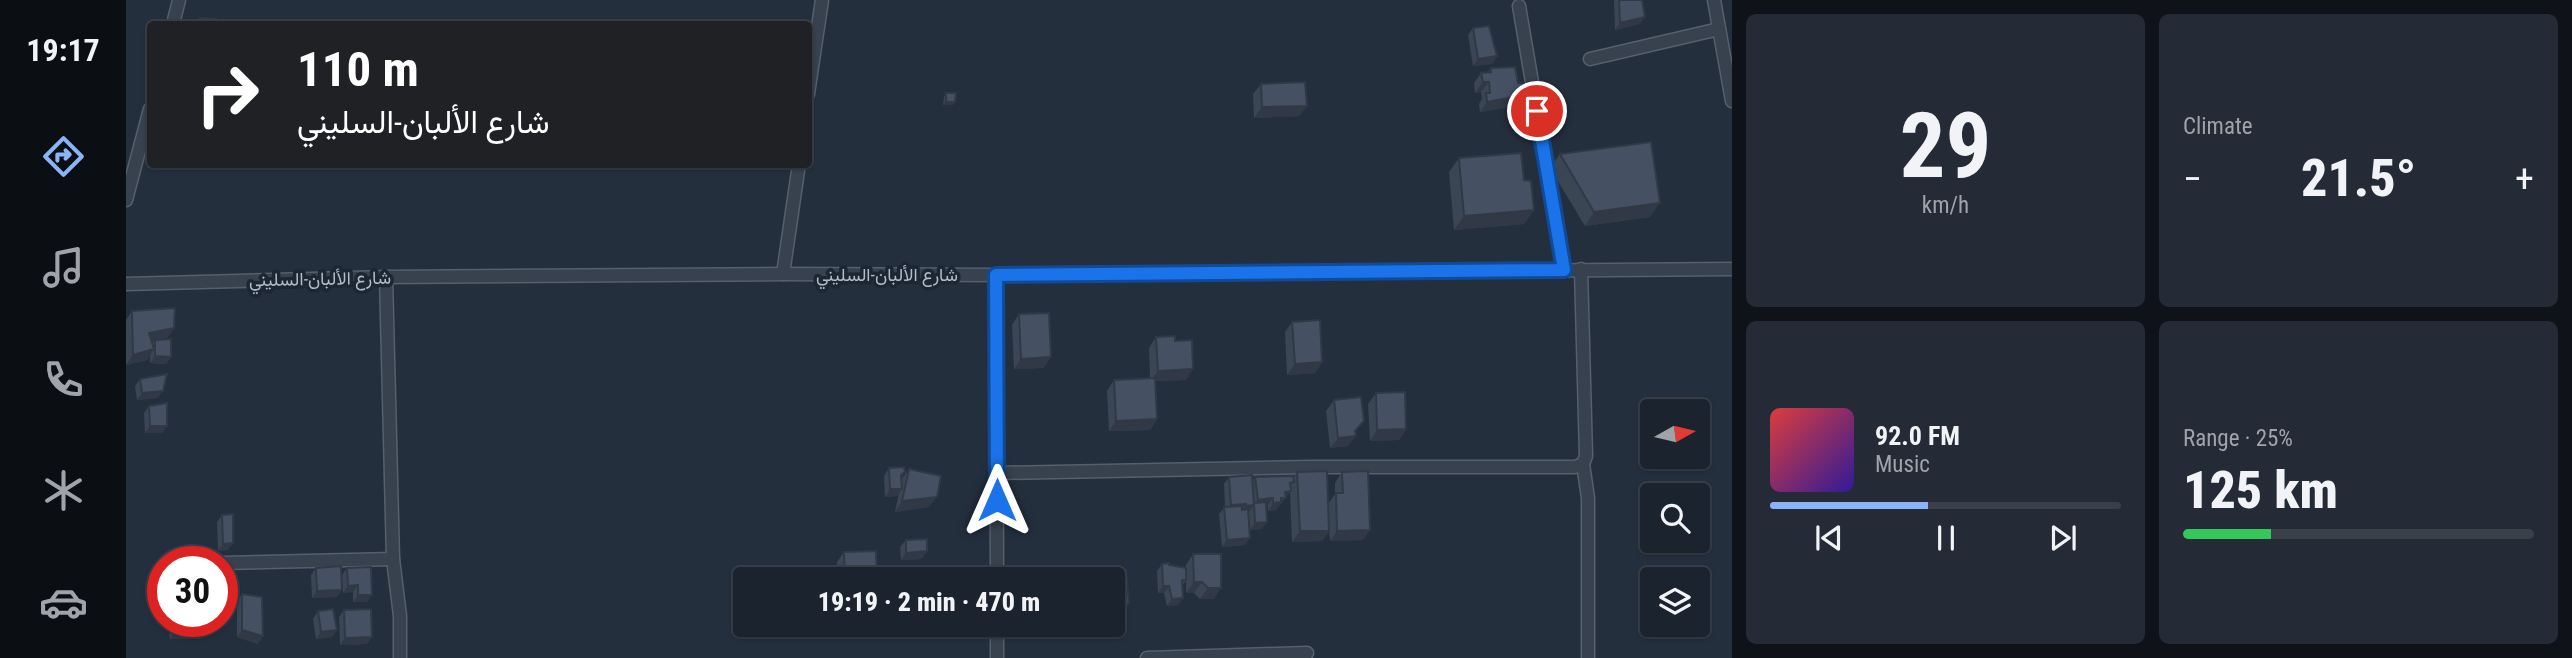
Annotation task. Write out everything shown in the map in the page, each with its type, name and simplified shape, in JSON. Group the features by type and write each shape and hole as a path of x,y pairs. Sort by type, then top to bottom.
{"street":[{"path":"174,21 179,0"},
{"path":"812,67 822,0"},
{"path":"1714,0 1732,101"},
{"path":"1519,6 1564,270"},
{"path":"1590,59 1719,29"},
{"path":"126,200 147,121"},
{"path":"783,274 798,168"},
{"name":"شارع الألبان-السليني","path":"126,284 386,277 1732,268"},
{"path":"1581,269 1586,456 1583,464 1588,498 1588,658"},
{"path":"996,275 997,567"},
{"path":"386,277 393,559 400,616 400,658"},
{"path":"997,473 1310,467 1575,467 1583,464"},
{"path":"238,563 393,559"},
{"path":"997,637 997,658"},
{"path":"1147,658 1307,653"}],"building":[{"path":"1619,0 1642,0 1645,17 1620,23"},
{"path":"200,18 216,19 215,21 198,21"},
{"path":"1489,26 1497,56 1478,59 1473,28"},
{"path":"1515,67 1518,83 1524,83 1525,95 1487,102 1489,82 1483,82 1481,73 1491,72 1491,68"},
{"path":"1305,82 1307,106 1262,107 1261,84"},
{"path":"946,93 956,93 955,102 946,102"},
{"path":"1651,142 1660,203 1594,212 1560,154"},
{"path":"1521,153 1524,180 1531,181 1534,210 1464,216 1459,158"},
{"path":"175,308 174,328 149,333 154,349 133,355 132,311"},
{"path":"1049,313 1051,357 1021,359 1019,314"},
{"path":"1320,320 1322,362 1295,364 1292,322"},
{"path":"1175,336 1175,341 1192,340 1193,369 1158,371 1156,337"},
{"path":"171,339 171,357 155,356 155,340"},
{"path":"167,374 163,391 142,393 140,379"},
{"path":"1155,378 1157,419 1116,421 1114,380"},
{"path":"1405,392 1406,429 1377,430 1376,393"},
{"path":"1361,397 1364,421 1355,431 1356,436 1338,438 1334,400"},
{"path":"167,403 167,426 150,426 149,406"},
{"path":"904,467 905,472 901,475 902,489 890,489 889,468"},
{"path":"909,469 941,476 937,497 902,501"},
{"path":"1327,471 1329,531 1300,531 1297,472"},
{"path":"1368,471 1370,530 1337,531 1336,493 1343,493 1342,472"},
{"path":"1252,475 1254,505 1231,505 1229,477"},
{"path":"1293,476 1291,491 1285,492 1286,498 1281,498 1281,502 1273,503 1273,498 1258,500 1255,477"},
{"path":"1266,502 1267,522 1255,523 1254,503"},
{"path":"1242,506 1242,510 1248,509 1250,538 1227,540 1224,507"},
{"path":"233,514 233,543 223,544 222,515"},
{"path":"927,539 927,551 906,553 906,540"},
{"path":"876,551 877,567 845,567 844,552"},
{"path":"1193,554 1221,554 1221,588 1208,588 1202,582 1194,582"},
{"path":"1169,563 1186,568 1186,580 1182,580 1183,598 1172,599 1169,586 1163,586 1162,564"},
{"path":"341,566 342,590 317,591 316,568"},
{"path":"371,567 372,595 358,595 358,585 348,586 347,568"},
{"path":"1125,570 1129,603 1125,604"},
{"path":"242,594 262,597 263,636 242,630"},
{"path":"333,609 337,630 321,632 318,611"},
{"path":"371,609 372,637 345,638 344,610"}],"route":[{"path":"997,500 996,275 1564,270 1537,111"}]}
